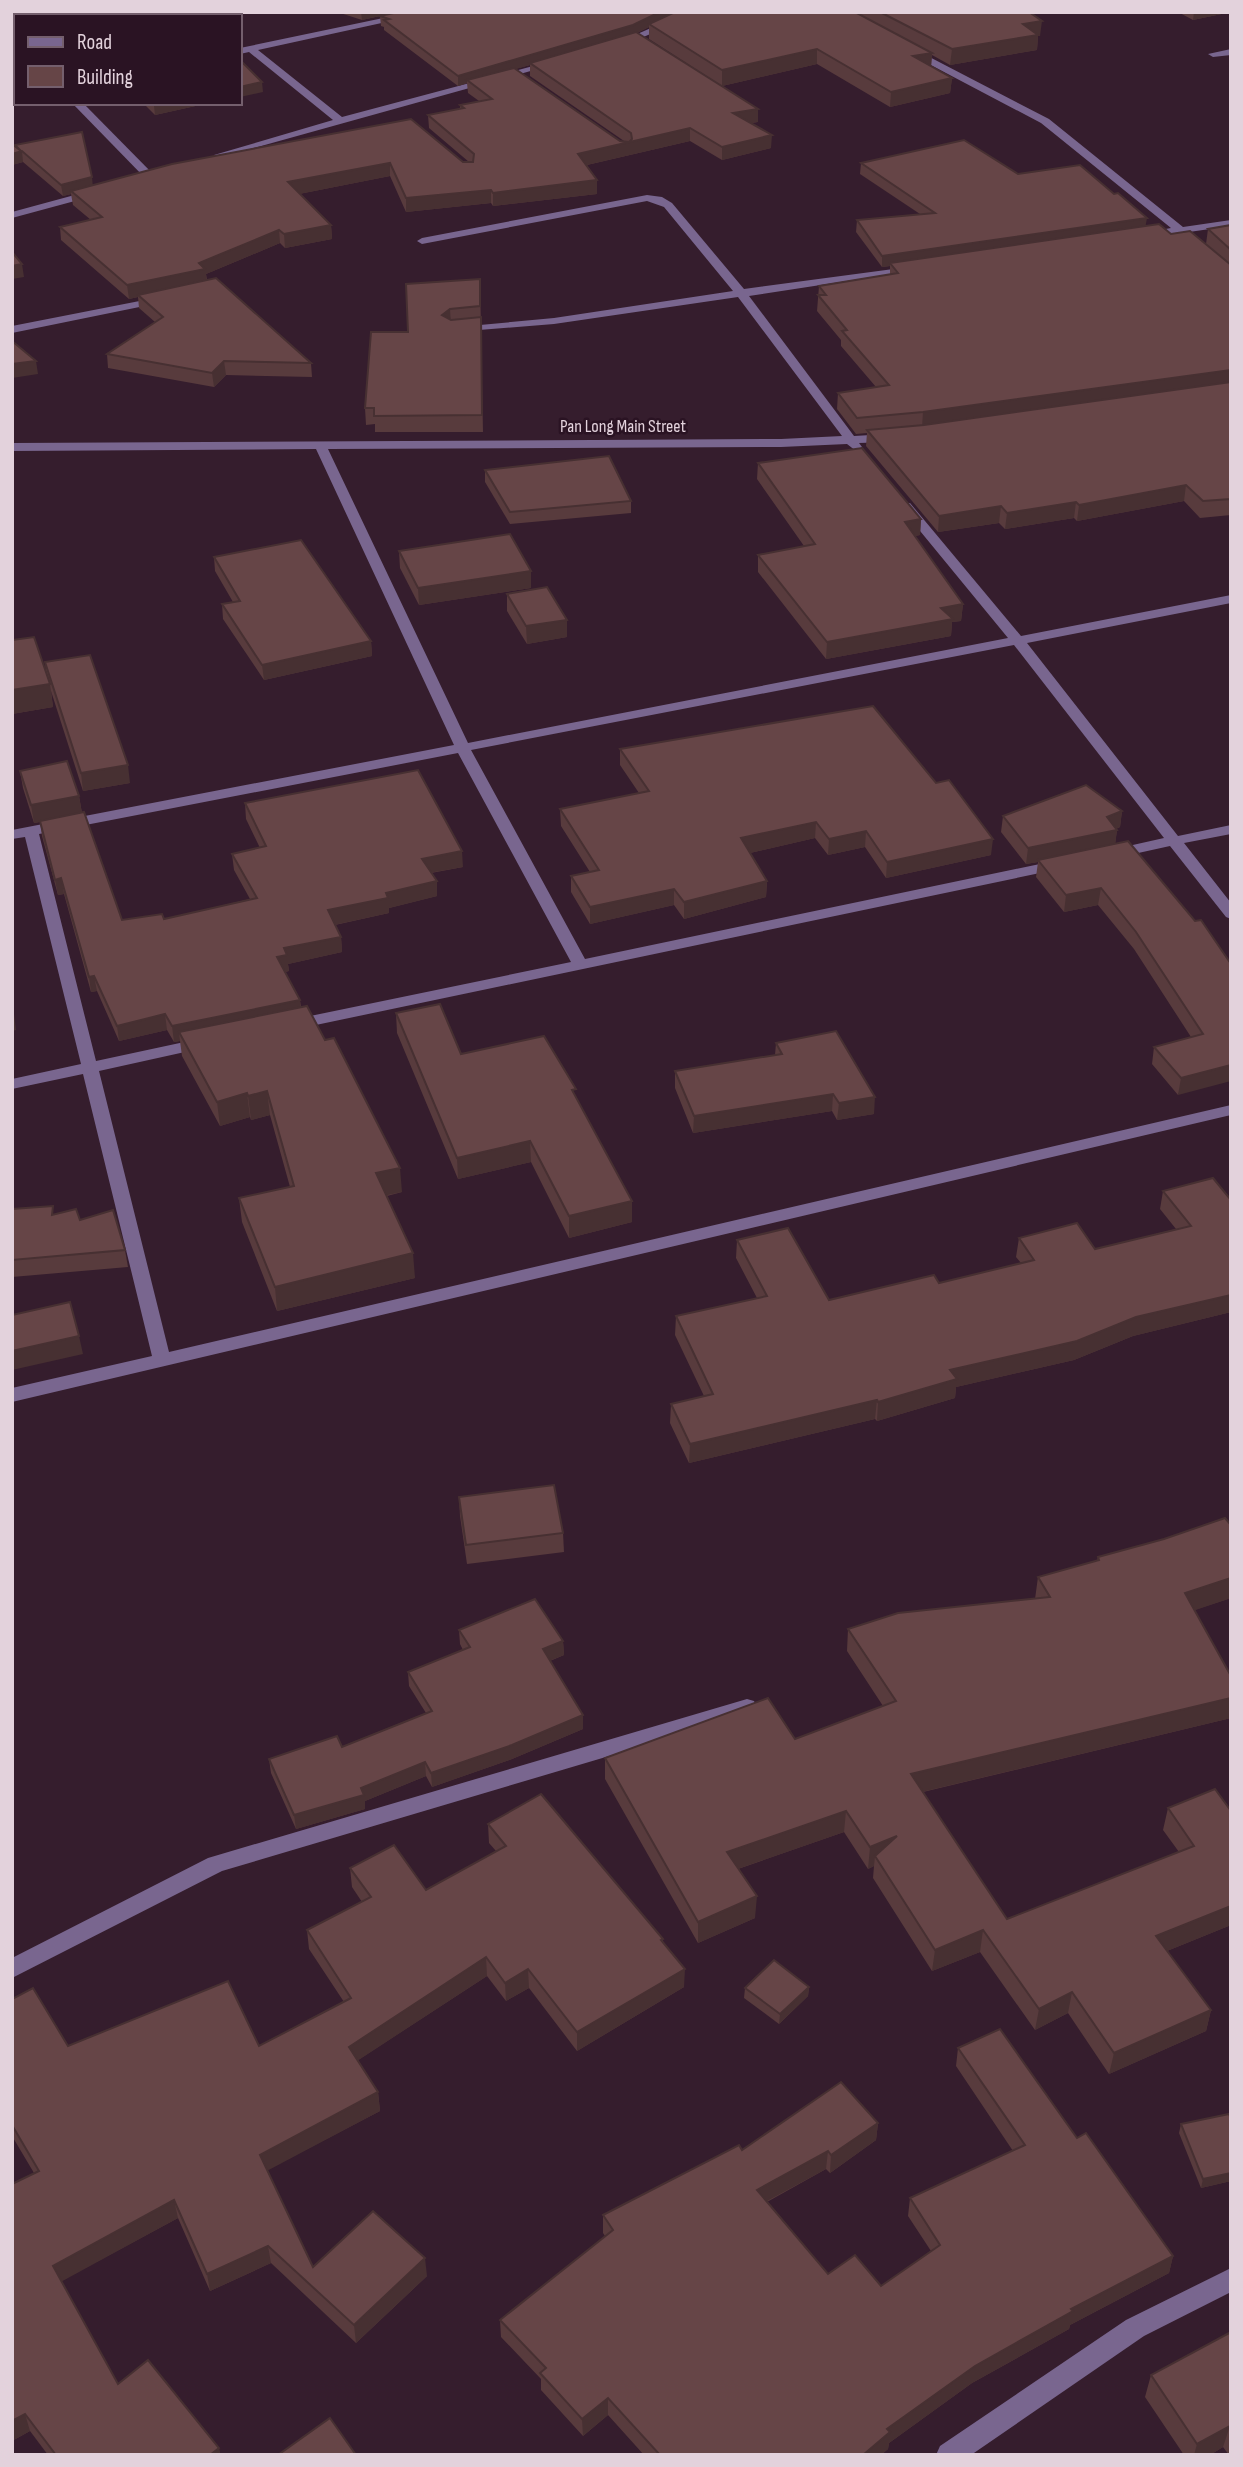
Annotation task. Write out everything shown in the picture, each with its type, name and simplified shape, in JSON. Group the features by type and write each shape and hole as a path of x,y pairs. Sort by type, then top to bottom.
{"street":[{"path":"245,50 427,12"},
{"path":"610,47 637,39 696,12"},
{"path":"637,39 648,46"},
{"path":"898,44 1045,121 1191,240"},
{"path":"245,50 340,121"},
{"path":"1213,54 1231,52"},
{"path":"204,162 392,106 557,62"},
{"path":"516,74 527,82"},
{"path":"79,105 156,176 138,181"},
{"path":"392,106 402,114"},
{"path":"12,215 100,191"},
{"path":"422,241 647,198 658,199 668,205 741,293 869,463"},
{"path":"1139,236 1231,223"},
{"path":"451,330 543,322 920,267"},
{"path":"12,330 168,298"},
{"name":"Pan Long Main Street","path":"12,447 852,442 899,437"},
{"path":"320,445 463,748 580,965"},
{"path":"895,494 1018,642 1231,914"},
{"path":"12,835 1231,599"},
{"path":"280,1027 1231,829"},
{"path":"31,831 162,1360"},
{"path":"12,1084 225,1038"},
{"path":"12,1395 1231,1110"},
{"path":"12,1969 216,1864 767,1702"},
{"path":"949,2455 1135,2328 1231,2279"}],"building":[{"path":"59,12 78,12 77,14"},
{"path":"398,12 660,12 633,25 458,76 384,20 389,19 380,16"},
{"path":"675,12 855,12 932,53 913,56 952,78 891,92 817,49 722,70 649,24"},
{"path":"880,12 1029,12 1042,21 1023,24 1038,35 952,49"},
{"path":"12,14 14,40 12,39"},
{"path":"636,32 758,109 733,113 772,135 722,147 690,128 578,154 597,180 493,193 491,190 406,198 390,163 288,182 331,225 284,234 279,230 199,263 205,269 127,285 60,227 102,217 71,191 172,164 411,119 463,162 473,162 474,154 428,115 492,99 467,80 514,68 620,141 629,142 632,139 631,133 530,63"},
{"path":"242,62 262,82 242,87"},
{"path":"82,132 92,177 61,185 22,151 12,154 12,144 21,151 15,145"},
{"path":"964,140 1018,174 1080,165 1147,218 882,256 857,220 935,213 861,163"},
{"path":"1159,224 1171,234 1190,231 1231,265 1231,370 923,412 857,418 838,393 889,385 842,331 847,330 818,295 826,295 819,286 898,273 890,263"},
{"path":"1231,225 1231,250 1208,229"},
{"path":"12,252 22,264 12,266"},
{"path":"216,278 311,363 224,361 212,373 107,354 163,317 138,295"},
{"path":"480,279 480,306 450,309 442,315 451,320 481,317 482,415 374,416 374,408 365,408 371,332 408,332 406,284"},
{"path":"12,341 36,361 12,364"},
{"path":"1231,382 1231,499 1203,501 1186,485 1079,505 1076,502 1007,513 1001,506 939,516 867,430 924,425"},
{"path":"862,448 921,519 905,522 963,604 941,608 953,619 827,642 758,555 815,544 758,463"},
{"path":"609,456 631,501 510,512 485,470"},
{"path":"510,534 531,571 418,588 399,551"},
{"path":"301,540 371,641 262,665 222,604 240,601 214,557"},
{"path":"547,587 567,620 526,626 507,594"},
{"path":"34,637 50,684 12,690 12,640"},
{"path":"90,655 128,765 81,773 45,662"},
{"path":"873,706 936,783 949,780 993,839 887,862 866,831 829,839 816,822 741,838 767,881 684,902 674,889 590,907 571,876 599,870 560,809 649,791 620,749"},
{"path":"67,761 79,796 31,805 20,771"},
{"path":"418,770 462,851 422,859 437,881 386,893 388,898 328,910 341,937 284,948 287,955 277,957 300,1000 172,1026 165,1014 117,1026 94,976 89,977 61,878 55,880 40,821 84,812 122,920 162,914 164,919 257,898 232,854 266,846 245,803"},
{"path":"1086,785 1122,811 1107,817 1117,830 1028,848 1003,816"},
{"path":"1128,841 1195,921 1201,920 1231,964 1231,1065 1181,1078 1154,1047 1203,1034 1136,932 1101,888 1066,895 1038,860"},
{"path":"440,1004 461,1054 544,1036 576,1089 572,1090 632,1201 569,1216 530,1141 457,1158 396,1013"},
{"path":"307,1006 325,1040 334,1038 400,1168 376,1173 413,1253 275,1287 239,1198 294,1186 267,1091 248,1096 247,1093 217,1102 179,1032"},
{"path":"836,1031 875,1097 839,1103 833,1094 694,1116 675,1071 782,1054 776,1043"},
{"path":"1213,1178 1231,1200 1231,1295 1136,1317 1077,1341 950,1370 957,1379 878,1402 877,1400 690,1444 671,1404 713,1394 676,1316 767,1296 737,1240 788,1228 829,1300 934,1275 939,1283 1034,1260 1019,1238 1077,1223 1095,1249 1191,1226 1163,1191"},
{"path":"53,1206 52,1215 76,1209 80,1220 113,1210 125,1250 12,1260 12,1209"},
{"path":"70,1302 79,1336 12,1351 12,1315"},
{"path":"554,1485 563,1533 466,1545 459,1497"},
{"path":"1225,1518 1231,1525 1231,1578 1185,1593 1231,1676 1231,1698 911,1774 1007,1919 1194,1846 1168,1808 1215,1789 1231,1811 1231,1906 1156,1936 1211,2010 1114,2053 1072,1992 1039,2009 983,1930 935,1950 875,1856 897,1836 870,1847 846,1811 727,1852 757,1896 698,1922 605,1758 768,1698 795,1739 896,1701 848,1629 898,1613 1050,1597 1038,1577 1099,1560 1098,1557 1164,1539"},
{"path":"535,1599 563,1641 543,1649 583,1715 512,1745 431,1773 425,1762 361,1788 364,1795 294,1815 269,1759 337,1736 342,1747 432,1711 408,1672 470,1647 459,1630"},
{"path":"541,1794 685,1969 577,2032 528,1969 505,1983 486,1957 349,2047 378,2092 260,2155 313,2267 373,2211 425,2258 354,2325 268,2246 207,2274 174,2200 53,2266 118,2384 148,2360 219,2448 210,2455 56,2455 25,2414 12,2421 12,2184 39,2171 12,2125 12,1999 33,1988 68,2046 228,1981 259,2046 351,1998 307,1930 371,1897 350,1868 394,1845 426,1890 506,1846 488,1824"},
{"path":"774,1960 809,1987 780,2014 745,1988"},
{"path":"1000,2029 1077,2138 1086,2133 1173,2256 1071,2309 1073,2311 975,2366 887,2429 890,2432 863,2455 660,2455 608,2398 582,2419 540,2373 546,2368 500,2320 613,2230 603,2215 739,2145 742,2150 841,2082 878,2123 831,2155 828,2151 757,2190 828,2274 855,2255 881,2286 940,2245 910,2198 1025,2145 958,2048"},
{"path":"1229,2114 1231,2173 1203,2179 1181,2124"},
{"path":"1231,2332 1231,2427 1197,2444 1151,2375"},
{"path":"330,2418 356,2455 278,2455"}]}
